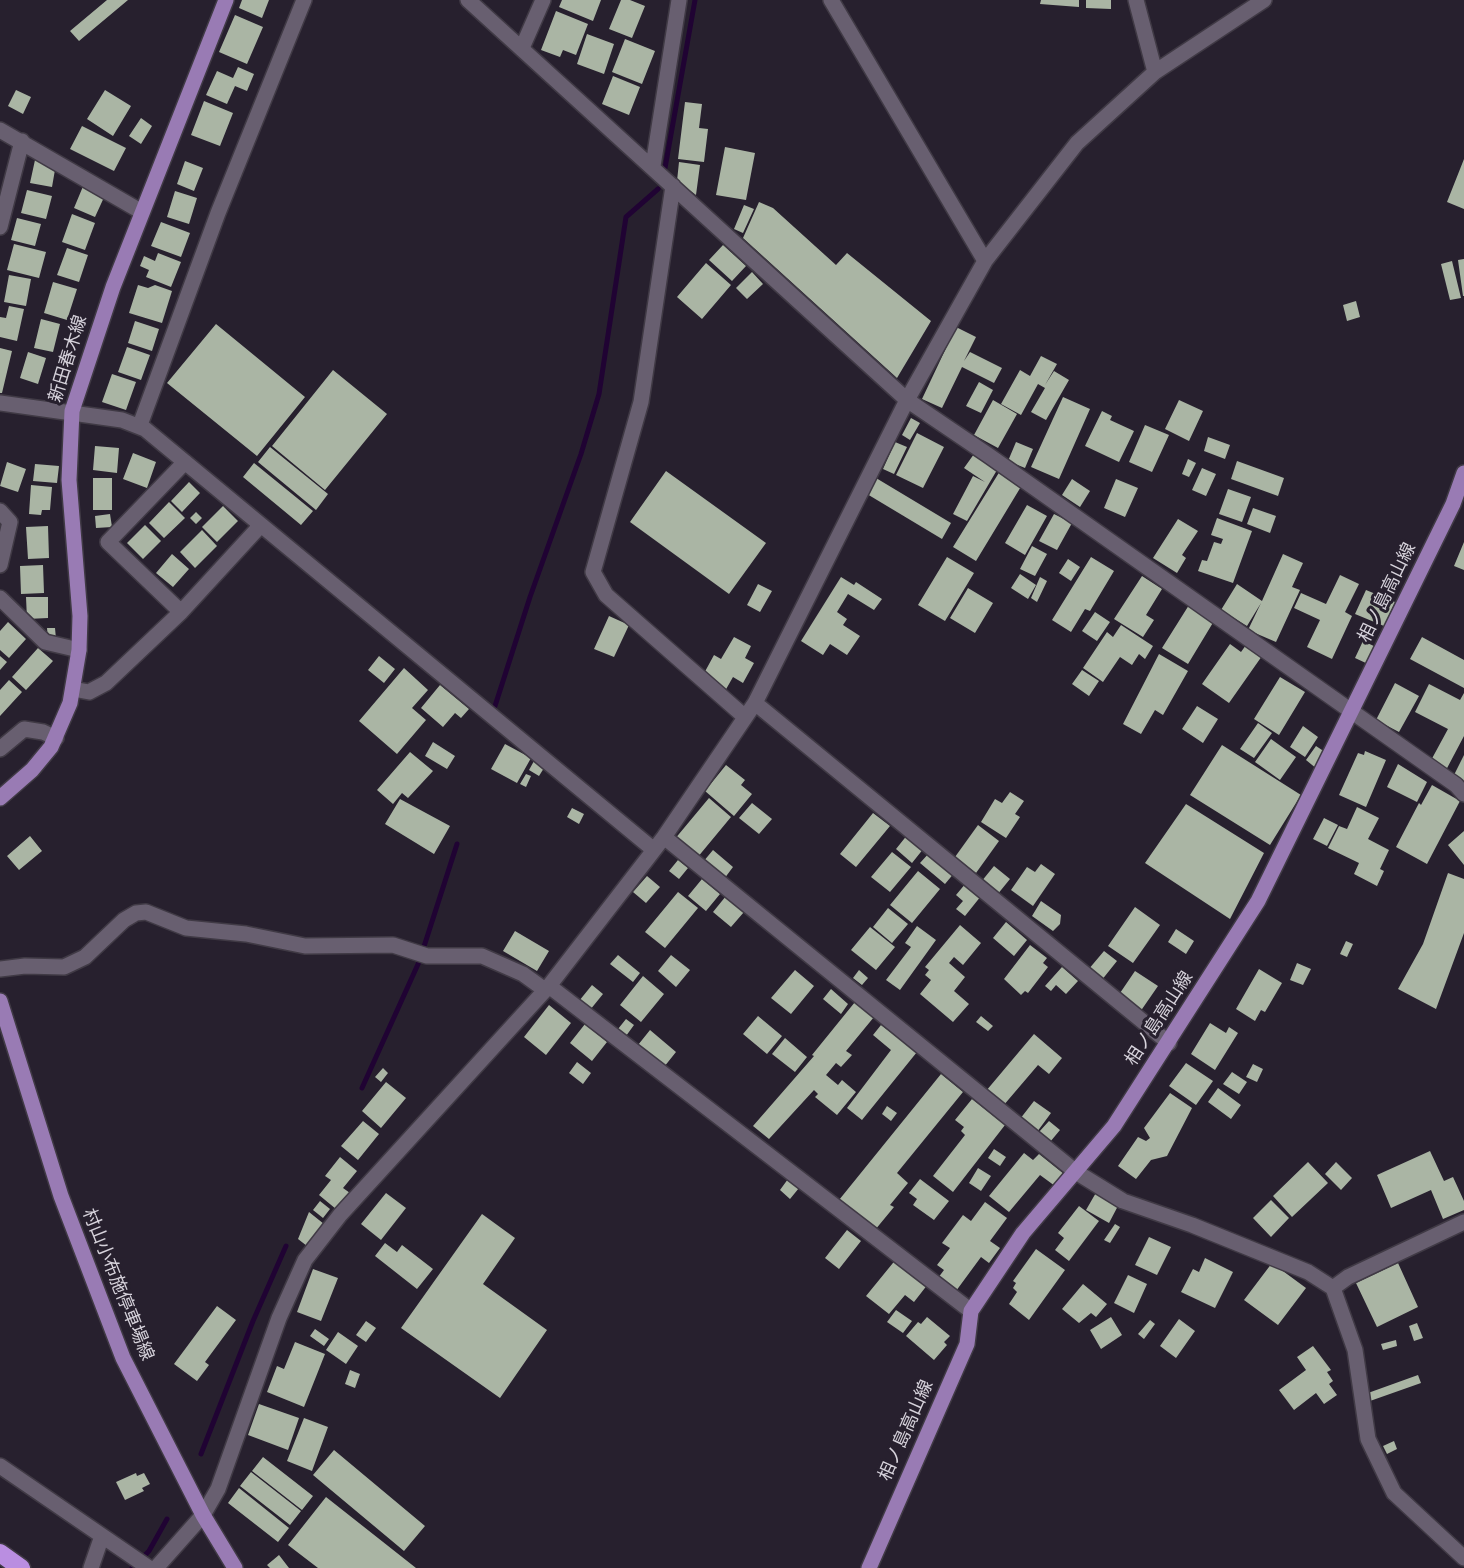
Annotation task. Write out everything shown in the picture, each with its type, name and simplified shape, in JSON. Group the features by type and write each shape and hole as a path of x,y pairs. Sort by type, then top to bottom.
{"highway":[{"path":"0,1553 21,1568"}],"main road":[{"name":"新田春木線","path":"0,798 32,770 56,738 73,689 79,650 80,616 69,480 72,411 113,287 226,0"},
{"name":"相ノ島高山線","path":"869,1568 967,1344 971,1311 1023,1233 1114,1126 1258,901 1453,504 1464,474"},
{"name":"村山小布施停車場線","path":"0,1001 61,1196 123,1358 203,1515 235,1568"}],"street":[{"path":"140,425 218,213 304,0"},
{"path":"468,0 653,166 907,400 1456,785 1464,794"},
{"path":"522,48 543,0"},
{"path":"653,166 679,0"},
{"path":"831,0 985,261"},
{"path":"1136,0 1155,72"},
{"path":"0,1466 145,1564 203,1515 218,1489 279,1318 305,1260 340,1215 547,988 664,837 755,703 907,400 985,261 1077,143 1155,72 1264,0"},
{"path":"0,129 142,212"},
{"path":"0,227 21,141"},
{"path":"673,186 641,402 593,572 606,595 745,717"},
{"path":"0,403 72,411 140,425 654,850"},
{"path":"182,612 108,542 185,462"},
{"path":"0,511 10,522 0,565"},
{"path":"73,689 89,692 106,683 182,612 261,525"},
{"path":"0,598 45,642 79,650"},
{"path":"755,703 1169,1043"},
{"path":"0,749 24,729 43,732 56,738"},
{"path":"664,837 1076,1173 1123,1201 1192,1225 1308,1272 1333,1288 1354,1350 1368,1439 1394,1493 1464,1558"},
{"path":"0,969 25,966 64,967 85,957 124,920 136,913 146,912 196,930 246,934 305,945 393,945 422,955 482,956 523,974 547,988 971,1311"},
{"path":"1333,1288 1348,1277 1464,1222"},
{"path":"91,1568 102,1536"}],"building":[{"path":"107,0 128,0 79,41 70,31"},
{"path":"242,0 269,0 262,18 239,8"},
{"path":"562,0 601,0 593,21 559,7"},
{"path":"621,0 630,0 645,6 632,38 609,29"},
{"path":"1041,0 1079,0 1079,7 1040,4"},
{"path":"1086,0 1111,0 1111,9 1086,8"},
{"path":"556,11 588,24 576,55 563,50 560,57 541,50"},
{"path":"235,15 263,27 247,64 219,52"},
{"path":"587,34 614,44 604,74 577,64"},
{"path":"625,39 655,51 642,84 612,72"},
{"path":"238,67 254,74 247,91 235,86 227,104 206,95 217,71 233,78"},
{"path":"613,76 640,87 629,115 602,104"},
{"path":"16,90 31,97 23,114 8,106"},
{"path":"105,90 131,106 113,136 87,119"},
{"path":"204,101 233,113 220,146 191,135"},
{"path":"685,102 702,104 699,128 708,129 704,162 678,159"},
{"path":"141,118 152,126 141,144 129,136"},
{"path":"82,126 126,148 114,171 70,149"},
{"path":"725,147 755,153 746,200 716,195"},
{"path":"1464,159 1464,209 1447,202"},
{"path":"35,160 56,164 52,187 30,183"},
{"path":"185,161 203,168 194,191 177,184"},
{"path":"679,162 700,165 696,195 677,181"},
{"path":"84,184 106,193 95,217 74,208"},
{"path":"27,190 52,196 46,219 21,213"},
{"path":"175,191 197,198 189,224 167,217"},
{"path":"759,202 773,208 836,265 847,253 931,321 897,378 743,238"},
{"path":"744,205 754,209 743,233 734,229"},
{"path":"72,214 95,223 85,250 62,242"},
{"path":"17,218 41,224 35,246 11,240"},
{"path":"161,222 190,233 181,257 151,246"},
{"path":"14,244 46,252 39,278 7,270"},
{"path":"723,245 746,266 732,281 709,260"},
{"path":"67,248 88,255 79,282 57,275"},
{"path":"158,253 181,262 171,287 146,277 149,270 140,266 144,256 155,261"},
{"path":"1464,259 1464,296 1463,296 1458,260"},
{"path":"1452,261 1461,298 1450,300 1441,264"},
{"path":"706,263 731,285 702,319 677,297"},
{"path":"752,272 763,284 747,299 736,288"},
{"path":"9,275 31,279 26,306 4,302"},
{"path":"53,282 77,289 67,320 44,313"},
{"path":"138,285 148,288 155,285 172,291 162,323 129,313"},
{"path":"1356,301 1360,317 1347,321 1343,305"},
{"path":"9,306 24,309 17,341 0,337 0,317 6,318"},
{"path":"41,319 60,324 53,352 34,348"},
{"path":"135,321 159,329 152,351 128,343"},
{"path":"216,324 305,397 257,456 167,383"},
{"path":"956,327 976,337 964,361 970,352 1002,368 994,383 962,367 942,408 922,399"},
{"path":"127,347 150,355 141,380 118,372"},
{"path":"0,348 12,351 2,393 0,393"},
{"path":"28,352 46,358 38,384 20,378"},
{"path":"1041,356 1057,364 1045,385 1054,371 1069,380 1046,420 1031,412 1045,388 1038,384 1021,415 1001,404 1020,370 1030,376"},
{"path":"333,370 387,414 325,490 272,446"},
{"path":"112,374 136,382 126,410 102,402"},
{"path":"979,382 993,390 981,413 966,406"},
{"path":"1063,397 1090,409 1059,479 1031,467"},
{"path":"993,400 1017,414 998,448 974,435"},
{"path":"1179,400 1203,411 1189,441 1165,429"},
{"path":"1102,411 1112,416 1110,420 1134,431 1119,462 1085,446"},
{"path":"911,418 920,423 910,440 902,435"},
{"path":"1145,425 1169,435 1152,472 1129,462"},
{"path":"917,433 944,447 923,488 896,475"},
{"path":"1208,437 1230,445 1225,459 1204,451"},
{"path":"895,442 907,447 894,474 883,469"},
{"path":"1016,442 1033,449 1025,468 1008,461"},
{"path":"95,446 119,448 117,473 93,470"},
{"path":"270,447 328,494 316,510 258,462"},
{"path":"133,453 156,462 147,488 123,479"},
{"path":"974,454 997,470 967,521 953,514 973,476 985,482 964,468"},
{"path":"1188,459 1196,463 1189,477 1182,474"},
{"path":"1237,461 1284,478 1278,496 1231,479"},
{"path":"7,462 26,469 18,492 0,486"},
{"path":"254,463 313,511 301,525 243,477"},
{"path":"35,464 59,466 57,483 33,481"},
{"path":"1202,468 1216,474 1206,496 1192,490"},
{"path":"666,471 766,543 729,594 630,522"},
{"path":"1000,471 1022,485 976,561 953,547"},
{"path":"93,478 112,478 112,510 93,510"},
{"path":"876,478 951,523 942,539 867,494"},
{"path":"1072,479 1090,491 1080,507 1062,495"},
{"path":"1116,479 1138,488 1125,517 1104,508"},
{"path":"189,482 200,493 182,512 171,501"},
{"path":"31,485 52,487 50,510 42,510 41,515 29,514"},
{"path":"1228,489 1251,497 1242,522 1219,514"},
{"path":"169,502 185,518 164,538 149,523"},
{"path":"1027,505 1047,516 1025,555 1005,543"},
{"path":"223,506 238,521 217,542 202,527"},
{"path":"1253,508 1276,516 1270,533 1247,524"},
{"path":"196,512 202,518 196,524 190,518"},
{"path":"110,514 112,527 96,528 95,516"},
{"path":"1054,514 1072,523 1057,550 1039,541"},
{"path":"1217,518 1252,531 1233,583 1198,571 1202,560 1207,561 1214,542 1221,544 1223,539 1211,535"},
{"path":"1178,519 1198,531 1182,555 1186,558 1177,573 1153,558"},
{"path":"145,525 161,541 143,559 127,543"},
{"path":"48,526 49,558 28,559 26,527"},
{"path":"202,530 217,546 195,568 180,552"},
{"path":"1464,542 1464,570 1454,566"},
{"path":"1032,546 1047,554 1035,576 1020,569"},
{"path":"172,554 189,569 173,587 156,573"},
{"path":"1283,554 1303,563 1292,587 1300,590 1276,642 1248,630 1261,603 1247,626 1221,610 1237,584 1262,601"},
{"path":"947,557 974,573 945,621 918,605"},
{"path":"1091,557 1114,571 1090,611 1085,609 1071,632 1052,620"},
{"path":"1068,559 1080,567 1071,581 1059,573"},
{"path":"43,565 44,593 21,594 20,566"},
{"path":"1020,574 1036,585 1028,599 1011,588"},
{"path":"1340,575 1359,584 1345,612 1352,616 1332,659 1307,647 1320,620 1294,608 1301,593 1326,604"},
{"path":"1142,576 1162,589 1146,615 1154,620 1143,637 1114,619"},
{"path":"841,577 854,585 856,582 882,599 874,610 848,594 837,612 847,619 843,625 860,636 847,655 830,644 823,655 801,641"},
{"path":"1040,577 1047,581 1037,602 1031,598"},
{"path":"758,584 772,591 760,612 747,605"},
{"path":"968,588 993,603 975,633 950,618"},
{"path":"1366,590 1395,602 1384,626 1355,614"},
{"path":"26,597 48,597 48,618 27,619"},
{"path":"1189,605 1214,621 1188,664 1162,648"},
{"path":"1095,612 1110,622 1097,641 1082,631"},
{"path":"609,616 629,625 614,657 594,649"},
{"path":"8,622 26,639 9,658 0,650 0,631"},
{"path":"1121,625 1153,646 1145,659 1139,654 1132,665 1120,657 1103,682 1083,668 1107,632 1113,637"},
{"path":"47,628 55,628 56,639 48,639"},
{"path":"734,637 751,646 745,658 754,663 743,683 733,677 725,691 702,677 714,655 721,659"},
{"path":"1422,637 1464,660 1464,688 1410,659"},
{"path":"1363,641 1376,647 1368,664 1355,658"},
{"path":"1230,644 1241,652 1246,645 1262,656 1229,703 1202,684"},
{"path":"38,648 53,661 26,690 12,677"},
{"path":"1159,654 1188,671 1163,715 1155,710 1141,734 1123,724"},
{"path":"0,656 7,662 0,670"},
{"path":"379,656 395,669 384,683 368,670"},
{"path":"404,668 428,690 412,708 426,720 397,754 359,721"},
{"path":"1082,670 1099,681 1089,696 1072,684"},
{"path":"1280,677 1305,692 1279,735 1254,719"},
{"path":"9,680 22,692 0,716 0,690"},
{"path":"1395,683 1419,696 1399,732 1376,720"},
{"path":"1429,684 1460,700 1464,693 1464,736 1445,772 1429,764 1448,729 1415,712"},
{"path":"440,685 469,709 461,718 455,713 443,727 421,708"},
{"path":"1197,706 1218,719 1203,743 1182,729"},
{"path":"1258,723 1272,733 1254,758 1240,749"},
{"path":"1303,726 1318,737 1305,757 1290,747"},
{"path":"1271,739 1296,757 1280,780 1255,762"},
{"path":"433,742 455,756 447,769 425,756"},
{"path":"505,744 531,758 517,783 491,769"},
{"path":"1222,745 1301,795 1270,845 1190,795"},
{"path":"1316,746 1328,754 1317,769 1306,760"},
{"path":"1365,751 1386,760 1366,807 1339,795 1358,753 1364,755"},
{"path":"410,752 433,771 408,798 402,793 393,804 377,790"},
{"path":"1464,755 1464,785 1452,779"},
{"path":"534,761 544,768 539,776 529,770"},
{"path":"1398,764 1427,782 1417,802 1387,787"},
{"path":"726,765 745,780 741,785 752,794 734,816 705,791"},
{"path":"526,774 531,776 526,787 520,784"},
{"path":"1432,785 1460,801 1427,864 1396,847 1419,803 1421,805"},
{"path":"1010,792 1024,801 1015,814 1020,817 1006,838 981,822 995,799 1002,803"},
{"path":"709,798 731,817 697,858 674,840"},
{"path":"400,799 450,826 434,854 385,824"},
{"path":"752,803 772,819 759,834 739,818"},
{"path":"1186,804 1264,853 1230,919 1145,863"},
{"path":"1357,807 1379,818 1368,839 1389,850 1380,869 1384,871 1377,886 1354,874 1359,863 1328,848 1339,826 1347,829"},
{"path":"572,808 584,814 579,824 567,817"},
{"path":"873,813 890,826 856,867 840,854"},
{"path":"1324,818 1338,825 1327,846 1313,839"},
{"path":"978,825 999,841 976,873 955,857"},
{"path":"1464,831 1464,865 1448,845"},
{"path":"908,834 924,848 912,863 896,849"},
{"path":"30,836 42,851 19,870 7,856"},
{"path":"713,850 733,867 724,879 703,862"},
{"path":"892,852 911,867 890,892 871,877"},
{"path":"930,852 955,872 945,884 920,863"},
{"path":"678,860 688,868 679,879 669,871"},
{"path":"1041,864 1055,874 1033,906 1011,890 1027,867 1035,872"},
{"path":"994,866 1010,879 997,895 981,882"},
{"path":"918,871 940,889 912,923 890,905"},
{"path":"1448,873 1464,879 1464,933 1436,1009 1398,989 1423,944"},
{"path":"647,876 660,887 646,903 633,892"},
{"path":"702,879 720,894 706,911 688,896"},
{"path":"966,883 981,896 965,916 956,909 963,901 956,895"},
{"path":"678,892 698,908 665,948 645,932"},
{"path":"726,896 744,912 731,927 713,912"},
{"path":"1041,901 1061,915 1060,924 1053,931 1032,916"},
{"path":"1135,907 1160,925 1133,963 1108,946"},
{"path":"888,908 908,924 892,943 873,927"},
{"path":"1006,922 1027,940 1014,956 993,938"},
{"path":"960,925 981,943 963,965 954,957 949,963 965,977 954,991 969,1004 953,1022 920,994 931,980 925,975 929,970 925,967"},
{"path":"917,926 936,940 900,990 886,980 911,947 905,943"},
{"path":"870,927 895,947 876,970 851,950"},
{"path":"1176,929 1194,941 1186,954 1168,942"},
{"path":"515,931 549,951 537,971 503,951"},
{"path":"1346,941 1353,944 1347,957 1340,954"},
{"path":"1030,945 1047,958 1043,963 1048,967 1028,993 1025,991 1021,995 1004,979"},
{"path":"1104,951 1117,961 1101,981 1088,970"},
{"path":"618,955 640,973 633,982 610,964"},
{"path":"671,955 690,970 676,987 658,971"},
{"path":"1297,963 1311,969 1303,985 1290,980"},
{"path":"1062,967 1078,981 1066,994 1056,985 1051,991 1045,986"},
{"path":"1259,969 1282,983 1265,1012 1261,1010 1255,1021 1236,1009"},
{"path":"795,970 814,986 791,1014 771,998"},
{"path":"859,970 868,978 862,985 853,978"},
{"path":"1135,971 1158,986 1140,1012 1118,996"},
{"path":"643,976 664,994 641,1022 620,1005"},
{"path":"592,985 603,994 590,1010 579,1001"},
{"path":"831,989 848,1004 841,1014 823,999"},
{"path":"855,1002 874,1017 846,1051 852,1055 841,1067 836,1063 826,1075 838,1085 842,1080 856,1092 837,1115 815,1097 818,1094 814,1090 769,1139 753,1126 814,1056 812,1055"},
{"path":"549,1005 571,1023 546,1055 524,1037"},
{"path":"758,1016 782,1036 767,1054 743,1034"},
{"path":"981,1016 993,1026 988,1031 976,1022"},
{"path":"626,1019 634,1025 626,1036 618,1029"},
{"path":"1210,1023 1226,1033 1229,1027 1238,1033 1215,1070 1191,1054"},
{"path":"585,1024 607,1042 592,1061 570,1043"},
{"path":"881,1025 917,1052 862,1120 847,1108 891,1050 873,1035"},
{"path":"650,1030 676,1052 664,1067 638,1045"},
{"path":"1034,1034 1062,1058 1049,1074 1038,1065 1003,1106 986,1091"},
{"path":"785,1038 807,1057 795,1072 772,1054"},
{"path":"577,1062 591,1073 583,1084 569,1073"},
{"path":"1186,1063 1213,1081 1196,1105 1169,1086"},
{"path":"1253,1064 1263,1069 1257,1082 1246,1077"},
{"path":"383,1068 388,1073 381,1082 375,1077"},
{"path":"1232,1072 1247,1082 1239,1094 1223,1084"},
{"path":"941,1074 963,1092 897,1173 908,1183 890,1205 894,1207 875,1230 839,1200"},
{"path":"386,1082 406,1098 381,1128 362,1111"},
{"path":"1218,1088 1241,1105 1231,1119 1208,1102"},
{"path":"1170,1093 1192,1108 1167,1156 1151,1160 1136,1179 1118,1166 1138,1137 1146,1141 1150,1138 1144,1128"},
{"path":"972,1099 1005,1125 953,1192 933,1176 965,1135 961,1131 964,1127 955,1120"},
{"path":"1034,1101 1051,1113 1037,1132 1020,1119"},
{"path":"887,1106 897,1113 891,1121 882,1114"},
{"path":"363,1121 379,1134 358,1160 341,1146"},
{"path":"1049,1121 1060,1130 1050,1142 1039,1132"},
{"path":"994,1149 1006,1157 1000,1166 988,1158"},
{"path":"1430,1151 1444,1181 1453,1177 1464,1201 1464,1210 1443,1219 1431,1190 1391,1208 1377,1175"},
{"path":"1024,1153 1033,1160 1039,1154 1064,1174 1055,1186 1040,1175 1009,1212 989,1196"},
{"path":"340,1157 357,1171 343,1188 350,1193 336,1209 319,1195 331,1180 325,1176"},
{"path":"1308,1162 1328,1183 1292,1217 1273,1196"},
{"path":"1336,1162 1352,1178 1341,1190 1325,1174"},
{"path":"978,1168 991,1176 981,1191 969,1183"},
{"path":"788,1179 799,1188 790,1199 780,1190"},
{"path":"920,1179 949,1201 934,1220 913,1205 917,1199 909,1193"},
{"path":"1097,1191 1119,1204 1109,1223 1086,1210"},
{"path":"386,1193 406,1208 381,1240 361,1224"},
{"path":"1271,1200 1289,1218 1271,1237 1253,1218"},
{"path":"320,1201 330,1209 323,1218 313,1210"},
{"path":"985,1202 1007,1218 990,1241 1000,1248 989,1263 981,1257 956,1291 938,1278 944,1270 937,1265 950,1248 942,1243 963,1215 971,1221"},
{"path":"1079,1206 1099,1221 1069,1261 1055,1250 1064,1238 1058,1233"},
{"path":"309,1212 324,1224 307,1246 298,1239"},
{"path":"482,1214 515,1238 483,1284 547,1330 500,1398 401,1328"},
{"path":"1115,1224 1120,1227 1110,1243 1104,1240"},
{"path":"847,1230 861,1241 839,1269 825,1258"},
{"path":"1149,1237 1171,1247 1157,1275 1135,1265"},
{"path":"385,1243 397,1252 402,1245 433,1269 417,1289 375,1256"},
{"path":"1036,1249 1065,1270 1029,1320 1009,1304 1017,1292 1013,1288 1016,1283 1013,1281"},
{"path":"897,1258 928,1284 914,1302 905,1295 889,1314 866,1296"},
{"path":"1205,1258 1233,1272 1215,1308 1181,1292 1193,1269 1199,1272"},
{"path":"1272,1263 1306,1288 1278,1325 1244,1300"},
{"path":"1398,1263 1418,1307 1377,1327 1356,1283"},
{"path":"313,1269 338,1278 321,1321 297,1312"},
{"path":"1128,1275 1147,1284 1134,1313 1114,1303"},
{"path":"1083,1284 1107,1304 1096,1317 1091,1313 1079,1323 1062,1309"},
{"path":"217,1306 236,1320 205,1362 209,1365 197,1381 174,1364"},
{"path":"896,1310 912,1321 903,1333 887,1322"},
{"path":"927,1317 950,1336 944,1342 947,1345 934,1360 906,1336 918,1322 921,1324"},
{"path":"1111,1317 1122,1335 1101,1349 1090,1330"},
{"path":"1179,1319 1195,1331 1176,1358 1160,1346"},
{"path":"1150,1320 1155,1324 1144,1339 1138,1334"},
{"path":"366,1321 376,1328 366,1342 356,1335"},
{"path":"1417,1323 1423,1338 1414,1341 1409,1326"},
{"path":"315,1329 329,1339 324,1346 310,1336"},
{"path":"338,1332 358,1346 346,1364 326,1350"},
{"path":"1396,1340 1397,1346 1383,1350 1381,1344"},
{"path":"295,1342 325,1354 304,1407 267,1392 277,1366 284,1369"},
{"path":"1313,1346 1331,1370 1327,1372 1333,1381 1329,1384 1337,1395 1324,1404 1316,1393 1294,1410 1279,1390 1306,1370 1297,1357"},
{"path":"350,1370 360,1374 355,1388 345,1384"},
{"path":"1418,1375 1421,1383 1370,1401 1368,1393"},
{"path":"259,1404 299,1418 288,1450 248,1435"},
{"path":"304,1418 328,1427 312,1471 287,1461"},
{"path":"1394,1441 1397,1449 1387,1454 1383,1446"},
{"path":"334,1450 425,1526 404,1551 313,1475"},
{"path":"263,1457 313,1496 302,1510 252,1471"},
{"path":"883,1463 892,1467 888,1478 878,1474"},
{"path":"251,1472 301,1511 290,1525 240,1486"},
{"path":"136,1473 137,1476 144,1473 150,1484 142,1488 144,1491 125,1500 116,1482"},
{"path":"239,1488 289,1528 278,1542 228,1503"},
{"path":"326,1497 416,1568 318,1568 288,1545"},
{"path":"279,1555 289,1568 270,1568 267,1565"}],"waterway":[{"path":"665,168 695,0"},
{"path":"495,706 530,597 581,454 599,394 626,217 658,189"},
{"path":"362,1088 419,962 457,844"},
{"path":"201,1454 253,1321 286,1246"},
{"path":"132,1568 149,1551 167,1519"}]}
